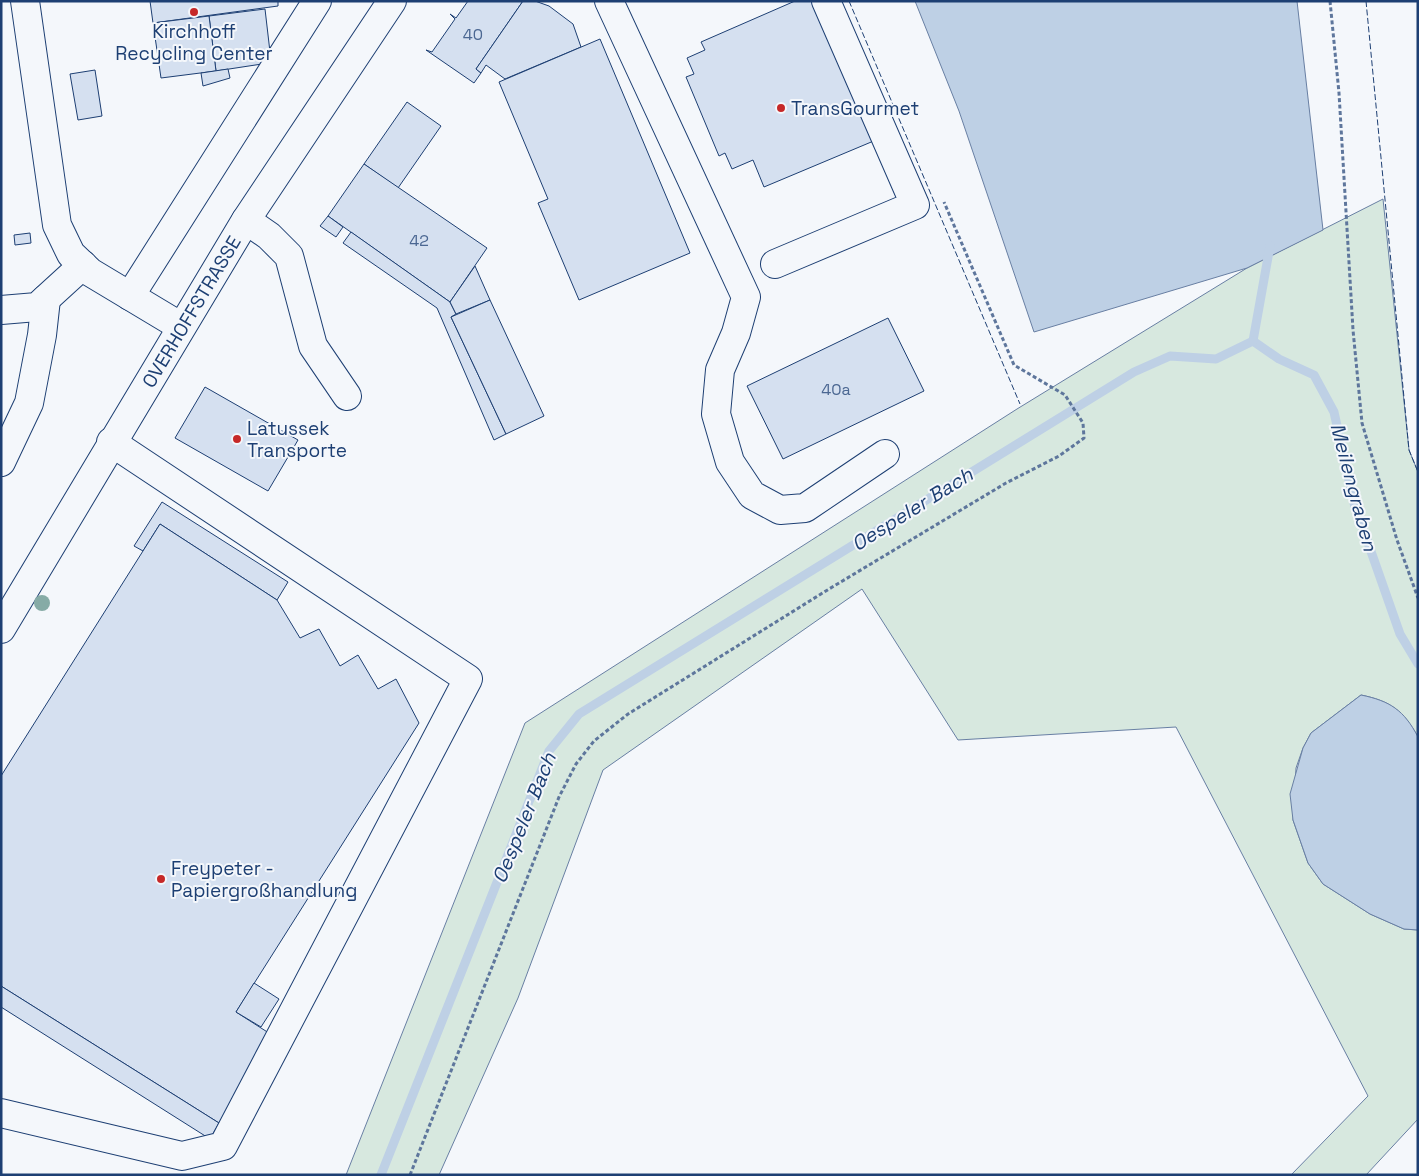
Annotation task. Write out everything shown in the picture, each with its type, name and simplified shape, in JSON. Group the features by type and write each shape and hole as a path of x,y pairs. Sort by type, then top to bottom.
{"street":[{"path":"25,1 57,225 71,254 83,265 180,326"},
{"path":"130,296 317,1"},
{"name":"OVERHOFFSTRASSE","path":"1,629 180,326 246,220 392,1"},
{"path":"609,1 746,297 736,333 720,370 716,414 730,462 752,496 780,510 805,508 885,454"},
{"path":"775,264 915,205 826,1"},
{"path":"246,220 269,236 289,256 312,346 347,396"},
{"path":"1,310 37,307 83,265"},
{"path":"1,462 29,403 42,335 46,299"},
{"path":"1,1113 182,1156 224,1146 468,679 111,442"}],"path":[{"path":"1330,1 1339,93 1354,330 1362,423 1397,540 1418,598"},
{"path":"410,1175 559,797 576,764 594,741 628,714 830,589 1006,483 1059,456 1084,438 1083,423 1065,394 1014,365 940,192"}],"shaded area":[{"path":"1383,199 1409,450 1418,472 1418,737 1407,720 1395,708 1380,700 1361,695 1311,733 1296,768 1293,820 1308,863 1323,884 1370,914 1404,929 1418,930 1418,1119 1366,1175 1291,1175 1368,1096 1176,727 958,740 862,589 603,770 518,998 439,1175 346,1175 525,723 1017,409 1247,268"}],"water":[{"path":"915,1 1297,1 1323,230 1247,268 1034,332 959,111"},
{"path":"1361,695 1380,700 1395,708 1407,720 1418,737 1418,930 1404,929 1370,914 1323,884 1308,863 1293,820 1290,794 1303,748 1311,733"}],"building":[{"name":"Kirchhoff Recycling Center","path":"150,1 278,1 278,6 153,23"},
{"path":"468,1 523,1 476,69 481,73 474,83 426,50 432,52 455,19 450,14 456,18"},
{"path":"523,1 535,1 549,6 573,24 581,47 505,79 486,65 481,73 476,69"},
{"name":"TransGourmet","path":"795,1 816,1 876,140 764,187 753,160 732,169 725,153 719,156 686,77 694,74 687,58 705,50 701,42"},
{"path":"265,9 270,52 262,64 216,71 209,16"},
{"path":"209,16 216,71 161,78 153,23"},
{"path":"600,39 690,253 579,300 538,203 548,199 499,82"},
{"path":"228,69 230,78 203,86 201,73"},
{"path":"95,70 102,116 78,120 70,74"},
{"path":"407,102 441,126 398,188 364,164"},
{"path":"364,164 487,248 450,302 328,216"},
{"path":"328,216 343,227 336,237 320,226"},
{"path":"351,232 450,302 456,314 451,317 506,434 494,440 437,308 343,243"},
{"path":"30,233 31,243 15,245 14,235"},
{"path":"475,266 490,300 456,314 450,302"},
{"path":"490,300 544,416 506,434 451,317"},
{"path":"888,318 924,391 783,459 747,386"},
{"name":"Latussek Transporte","path":"205,387 298,440 268,491 175,438"},
{"path":"162,502 288,582 277,600 160,524 143,551 134,546"},
{"name":"Freypeter - Papiergroßhandlung","path":"160,524 277,600 300,638 319,629 340,666 358,655 378,689 396,679 419,723 236,1012 272,1035 219,1123 1,986 1,776"},
{"path":"254,983 279,999 261,1027 236,1012"},
{"path":"1,986 219,1123 210,1139 1,1007"}],"waterway":[{"name":"Oespeler Bach","path":"1253,341 1270,246"},
{"name":"Meilengraben","path":"1253,341 1279,359 1314,375 1334,412 1354,503 1400,634 1418,664"},
{"name":"Oespeler Bach","path":"381,1175 549,751 579,714 1134,372 1170,356 1216,359 1253,341"}],"fence":[{"path":"849,1 1020,404"},
{"path":"1366,1 1409,450 1418,472"}],"place":[{"name":"Kirchhoff Recycling Center","path":"194,12"},
{"name":"TransGourmet","path":"781,108"},
{"name":"Latussek Transporte","path":"237,439"},
{"name":"Freypeter - Papiergroßhandlung","path":"161,879"}]}
